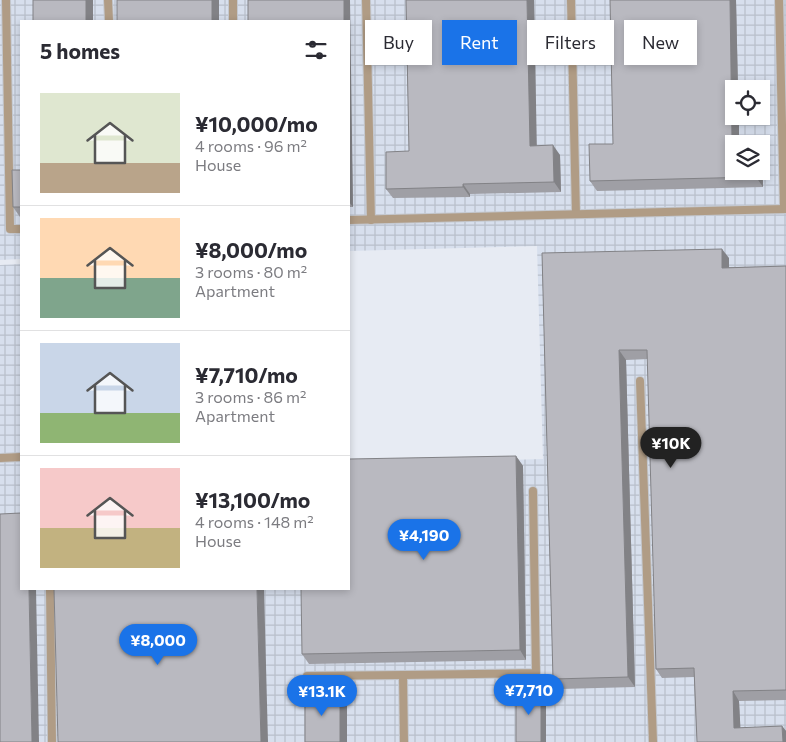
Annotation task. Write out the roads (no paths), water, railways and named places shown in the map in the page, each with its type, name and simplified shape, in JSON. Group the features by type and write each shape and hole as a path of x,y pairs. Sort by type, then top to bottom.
{"lane":[{"path":"6,0 10,229 20,229"},
{"path":"108,0 109,20"},
{"path":"232,0 233,20"},
{"path":"366,0 371,220"},
{"path":"571,0 576,214"},
{"path":"350,220 785,209 779,0"},
{"path":"640,381 653,742"},
{"path":"0,458 20,457"},
{"path":"307,676 536,672 533,491"},
{"path":"50,590 52,742"},
{"path":"403,675 404,742"}]}
